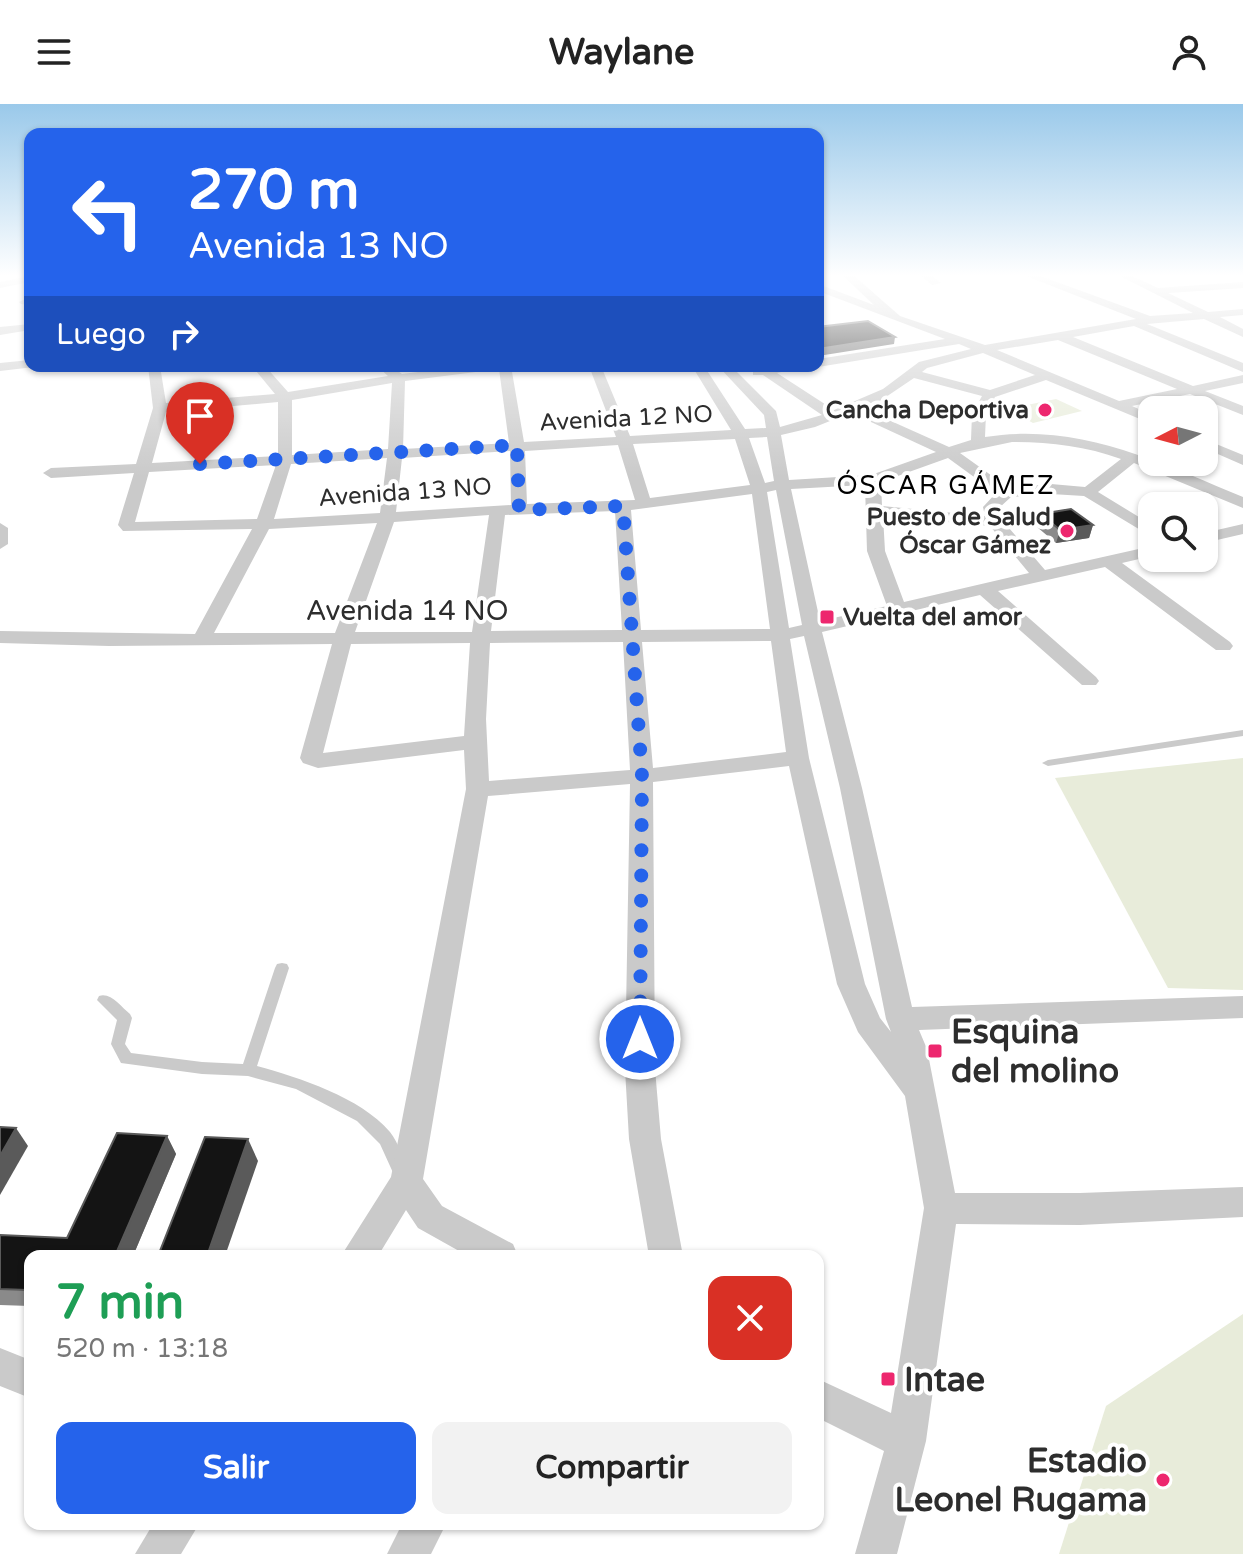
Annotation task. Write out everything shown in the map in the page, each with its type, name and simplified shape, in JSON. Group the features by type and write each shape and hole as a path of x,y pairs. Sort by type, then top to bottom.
{"street":[{"path":"824,362 953,342"},
{"path":"959,342 1049,375 1138,414"},
{"name":"Avenida 12 NO","path":"51,473 775,432 870,401 888,392 923,365 1020,342"},
{"path":"1076,342 1243,411"},
{"path":"1186,342 1243,368"},
{"path":"0,367 24,365"},
{"path":"144,467 160,408 155,372"},
{"path":"202,638 264,523 285,459 282,419 285,397 263,372"},
{"path":"391,372 399,378"},
{"path":"160,408 285,397 442,372"},
{"path":"362,1250 406,1182 478,789 473,742 480,638 508,510 517,445 506,372"},
{"path":"597,372 624,440 644,504"},
{"path":"702,372 741,435 759,488 798,758 851,984 868,1024 917,1089"},
{"path":"729,372 771,414 782,485 813,628 900,1019 912,1049 941,1208 906,1441 876,1554"},
{"path":"767,372 837,414 876,419 952,454 1006,493"},
{"path":"911,373 990,394 1049,375"},
{"path":"399,378 395,453 387,518 343,638 311,758 314,761 473,742"},
{"path":"1119,405 1243,379"},
{"path":"978,443 979,414 990,394"},
{"path":"870,401 876,419"},
{"name":"Avenida 13 NO","path":"144,467 126,525 264,523 623,506 782,485 873,480 978,443 1064,438 1132,458 1243,503"},
{"path":"1218,449 1243,461"},
{"path":"1088,492 1132,458"},
{"path":"873,480 876,551 897,608"},
{"path":"1041,576 995,522 991,507 1006,493 1051,489 1088,492 1138,523"},
{"path":"623,506 642,776 640,1069 645,1139 665,1250"},
{"path":"873,510 995,522"},
{"path":"0,528 0,544"},
{"path":"1218,536 1239,533"},
{"name":"Avenida 14 NO","path":"0,637 782,635 1138,554"},
{"path":"1108,561 1223,646"},
{"path":"984,589 1089,681"},
{"path":"478,789 642,776 798,758"},
{"path":"900,1019 1243,1007"},
{"path":"406,1182 430,1217 490,1250"},
{"path":"941,1208 1080,1209 1243,1202"},
{"path":"0,1367 24,1377"},
{"path":"824,1401 906,1441"},
{"path":"156,1554 174,1530"},
{"path":"408,1554 422,1530"}],"lane":[{"path":"1048,763 1243,733"},
{"path":"248,1070 282,968"},
{"path":"104,1000 125,1018 118,1044 126,1059 248,1070 300,1084 362,1116 386,1139 406,1182"}],"green space":[{"name":"Cancha Deportiva","path":"1056,399 1082,411 1033,423 1008,409"},
{"path":"1243,758 1243,990 1168,988 1055,778"},
{"name":"Estadio Leonel Rugama","path":"1243,1314 1243,1554 1059,1554 1106,1406"}],"building":[{"path":"824,342 865,342 824,348"},
{"path":"1071,509 1093,525 1060,530 1041,514"},
{"path":"0,1127 16,1128 0,1156"},
{"path":"117,1133 167,1136 118,1250 24,1250 24,1290 0,1289 0,1235 67,1238"},
{"path":"205,1137 248,1139 209,1250 160,1250"}],"place":[{"name":"Cancha Deportiva","path":"1045,410"},
{"name":"Puesto de Salud Óscar Gámez","path":"1067,531"},
{"name":"Vuelta del amor","path":"827,617"},
{"name":"Esquina del molino","path":"935,1051"},
{"name":"Intae","path":"888,1379"},
{"name":"Estadio Leonel Rugama","path":"1163,1480"}],"district":[{"name":"ÓSCAR GÁMEZ","path":"946,485"}],"route":[{"path":"200,464 517,445 519,510 623,506 642,776 640,1039"}]}
